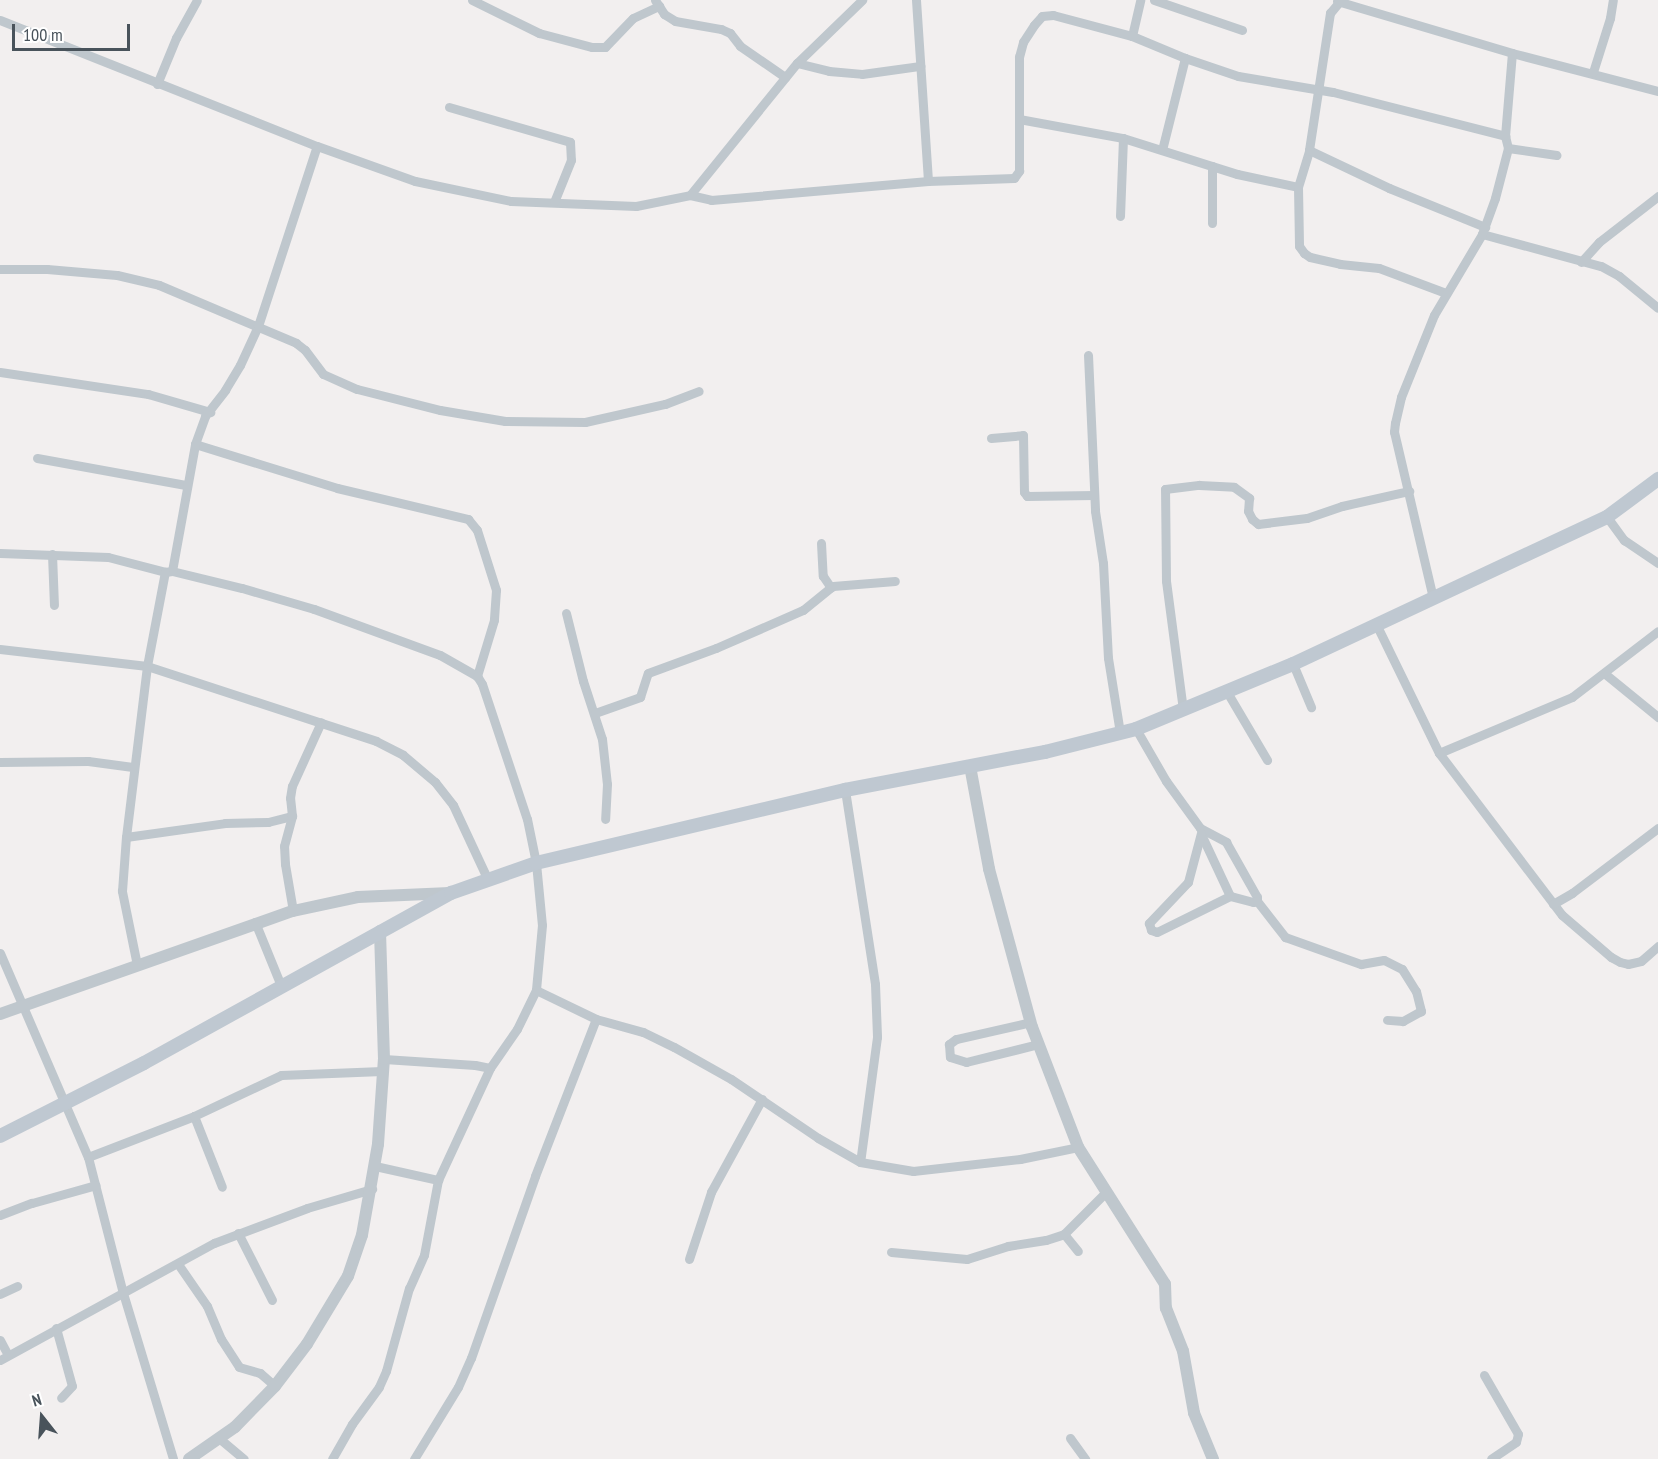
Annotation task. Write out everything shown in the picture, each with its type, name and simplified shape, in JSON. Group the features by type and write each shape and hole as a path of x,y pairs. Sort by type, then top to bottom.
{"main road":[{"path":"0,1136 282,988 451,893 536,863 846,790 1045,752 1136,729 1293,664 1607,517 1658,479"}],"street":[{"path":"158,84 176,39 197,0"},
{"path":"472,0 539,33 592,47 604,47 633,18 657,3 664,14 675,21 721,29 730,33 740,46 785,77"},
{"path":"916,0 928,181"},
{"path":"1132,36 1140,0"},
{"path":"1154,0 1242,30"},
{"path":"1593,72 1613,0"},
{"path":"690,195 797,63 860,1"},
{"path":"1446,293 1379,268 1310,258 1299,246 1298,188 1309,150 1330,13 1339,1 1512,53 1593,72 1658,91"},
{"path":"0,20 317,146 416,181 459,192 511,201 636,206 690,195 711,200 928,181 1014,178 1017,176 1019,57 1023,42 1042,16 1053,15 1132,36 1185,58 1238,76 1317,89 1504,136"},
{"path":"1433,598 1394,432 1395,423 1401,397 1446,293 1483,230 1508,148 1504,136 1512,53"},
{"path":"1162,150 1185,58"},
{"path":"797,63 821,70 862,74 920,66"},
{"path":"449,107 570,142 571,160 554,202"},
{"path":"1019,119 1123,138 1212,166 1298,188"},
{"path":"1120,216 1123,138"},
{"path":"137,965 123,900 133,767 147,666 195,444 205,416 210,412 240,364 258,326 317,146"},
{"path":"1508,148 1556,155"},
{"path":"1309,150 1483,230 1581,262 1601,266 1619,276 1658,308"},
{"path":"1212,166 1212,223"},
{"path":"1581,262 1599,242 1658,196"},
{"path":"0,269 47,269 117,275 177,291 296,343 310,355 323,374 357,389 393,400 505,421 585,422 665,404 699,391"},
{"path":"1088,355 1094,495 1103,563 1108,658 1120,733"},
{"path":"0,372 148,394 210,412"},
{"path":"992,438 1023,435 1024,492 1027,496 1094,495"},
{"path":"195,444 337,488 468,519 477,530 485,550 496,597 494,620 477,676 527,819 536,863 542,925 536,990 516,1029 490,1068 438,1180 424,1255 409,1288 386,1371 379,1388 352,1424 332,1459"},
{"path":"37,458 186,485"},
{"path":"1184,710 1166,581 1165,489 1199,485 1234,487 1249,498 1248,511 1258,524 1307,518 1409,491"},
{"path":"1607,517 1624,540 1658,562"},
{"path":"821,543 823,576 831,588"},
{"path":"0,553 108,557 242,588 314,609 440,656 477,676"},
{"path":"52,554 54,605"},
{"path":"595,713 640,696 648,673 716,648 802,610 831,588 895,581"},
{"path":"566,613 583,681 602,739 607,784 605,819"},
{"path":"1377,626 1440,753 1553,904 1611,957 1620,962 1628,964 1641,961 1658,946"},
{"path":"1440,753 1572,697 1658,631"},
{"path":"0,649 55,653 147,666 376,741 402,754 435,782 453,805 488,880"},
{"path":"1293,664 1311,707"},
{"path":"1604,673 1658,717"},
{"path":"1227,692 1267,760"},
{"path":"292,911 286,884 284,855 292,816 292,786 321,722"},
{"path":"1136,729 1166,781 1200,831 1230,896"},
{"path":"0,762 88,761 133,767"},
{"path":"970,766 989,869 1031,1022 1078,1147 1165,1284 1166,1308 1183,1351 1192,1406 1213,1459"},
{"path":"846,790 875,995 877,1037 860,1162"},
{"path":"126,837 225,823 268,822 292,816"},
{"path":"1553,904 1572,893 1658,828"},
{"path":"1200,831 1188,882 1149,923 1150,930 1157,932 1230,896 1257,901"},
{"path":"1200,831 1226,842 1257,897 1257,901 1285,937 1361,964 1384,960 1402,969 1416,991 1421,1011 1403,1021 1387,1020"},
{"path":"0,1014 255,922 292,911 358,897 451,893"},
{"path":"255,922 282,988"},
{"path":"189,1459 220,1439 275,1386 307,1344 348,1276 362,1235 375,1166 383,1065 380,931"},
{"path":"0,953 88,1157 123,1293 172,1459"},
{"path":"536,990 596,1019 643,1032 674,1047 762,1099 818,1138 860,1162 913,1171 1011,1160 1078,1147"},
{"path":"414,1459 453,1395 471,1358 535,1176 596,1019"},
{"path":"1031,1022 956,1039 949,1044 950,1058 966,1062 1039,1044"},
{"path":"88,1157 194,1116 281,1075 383,1065 475,1065 490,1068"},
{"path":"689,1259 711,1192 762,1099"},
{"path":"194,1116 222,1187"},
{"path":"375,1166 438,1180"},
{"path":"0,1215 32,1203 96,1185"},
{"path":"0,1340 4,1358 56,1328 238,1233 307,1208 372,1189"},
{"path":"891,1252 967,1259 1064,1234 1106,1192"},
{"path":"238,1233 272,1300"},
{"path":"1064,1234 1078,1251"},
{"path":"178,1264 207,1306 221,1339 239,1367 260,1373 275,1386"},
{"path":"0,1294 16,1286"},
{"path":"56,1328 72,1386 61,1398"},
{"path":"1484,1375 1518,1434 1516,1442 1491,1459"},
{"path":"1070,1437 1085,1459"},
{"path":"220,1439 244,1459"}]}
